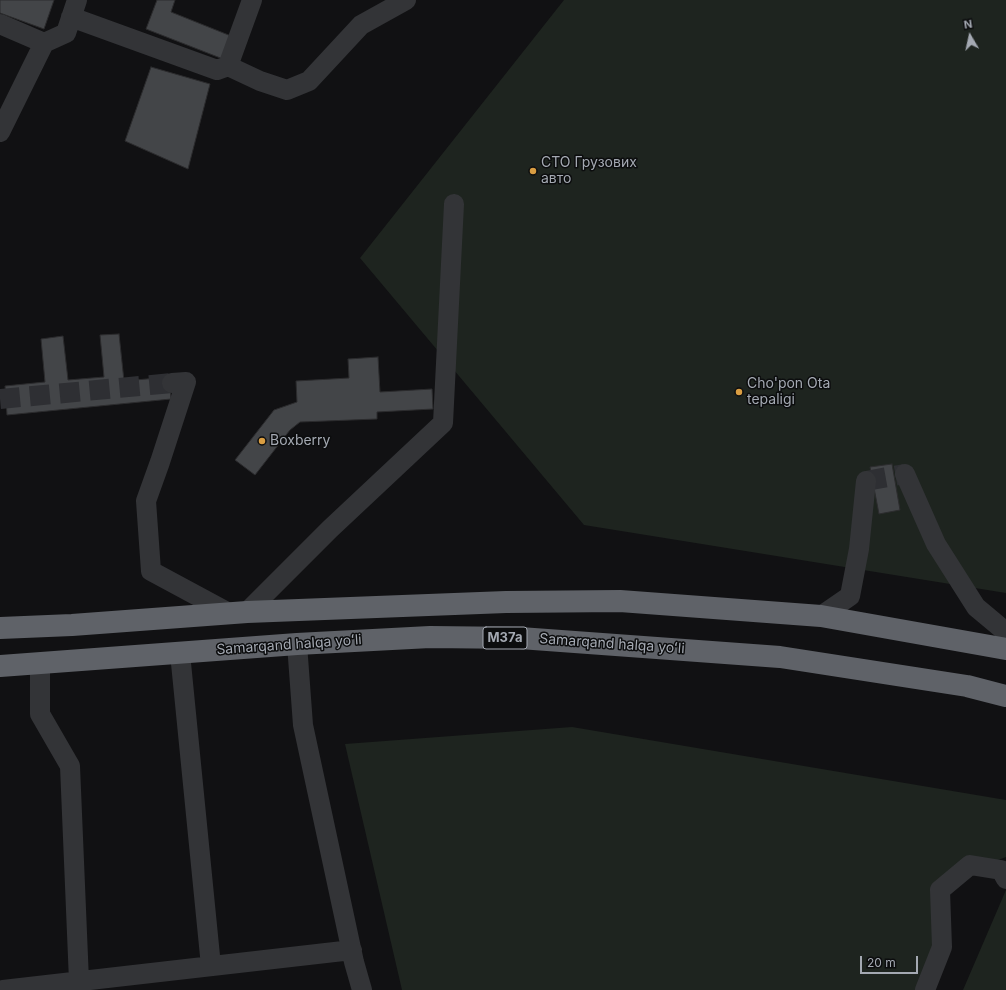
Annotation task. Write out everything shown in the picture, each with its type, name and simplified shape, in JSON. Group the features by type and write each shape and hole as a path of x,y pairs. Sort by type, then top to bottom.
{"highway":[{"path":"0,628 72,625 238,612 506,602 620,601 821,616 1006,649"},
{"name":"Samarqand halqa yoʻli","path":"0,666 296,644 430,637 520,638 780,657 967,686 1006,696"}],"street":[{"path":"228,66 252,0"},
{"path":"0,132 44,43 66,33 74,8 217,70 228,66 260,81 287,90 309,82 361,25 406,0"},
{"path":"0,24 44,43"},
{"path":"172,383 186,382 146,501 151,571 238,612 330,529 443,423 454,204"},
{"path":"905,474 936,544 976,607 1006,632"},
{"path":"821,616 850,596 859,549 866,481"},
{"path":"296,644 303,725 362,990"},
{"path":"180,653 210,966"},
{"path":"40,664 40,714 70,766 79,982"},
{"path":"924,990 942,947 940,890 970,864 1001,870 1006,879"},
{"path":"3,990 352,950"}],"shaded area":[{"name":"Cho'pon Ota tepaligi","path":"564,0 1006,0 1006,593 584,525 360,258"},
{"path":"572,727 1006,800 1006,857 955,876 918,990 402,990 345,744"},
{"path":"1006,890 1006,990 963,990"}],"building":[{"path":"0,0 54,0 44,29 0,13"},
{"path":"157,0 175,0 171,12 231,36 223,59 146,29"},
{"path":"151,67 210,84 188,169 125,141"},
{"path":"119,334 124,381 169,377 171,399 7,415 5,386 45,382 41,339 63,336 68,380 104,377 100,335"},
{"path":"378,357 380,392 432,389 433,409 377,412 377,419 300,422 290,430 255,475 235,460 274,410 297,402 296,381 349,378 348,359"},
{"path":"892,464 900,510 879,514 870,467"}],"tunnel":[{"path":"0,399 172,383"},
{"path":"866,481 905,474"}],"place":[{"name":"СТО Грузових авто","path":"533,171"},
{"name":"Cho'pon Ota tepaligi","path":"739,392"},
{"name":"Boxberry","path":"262,441"}]}
